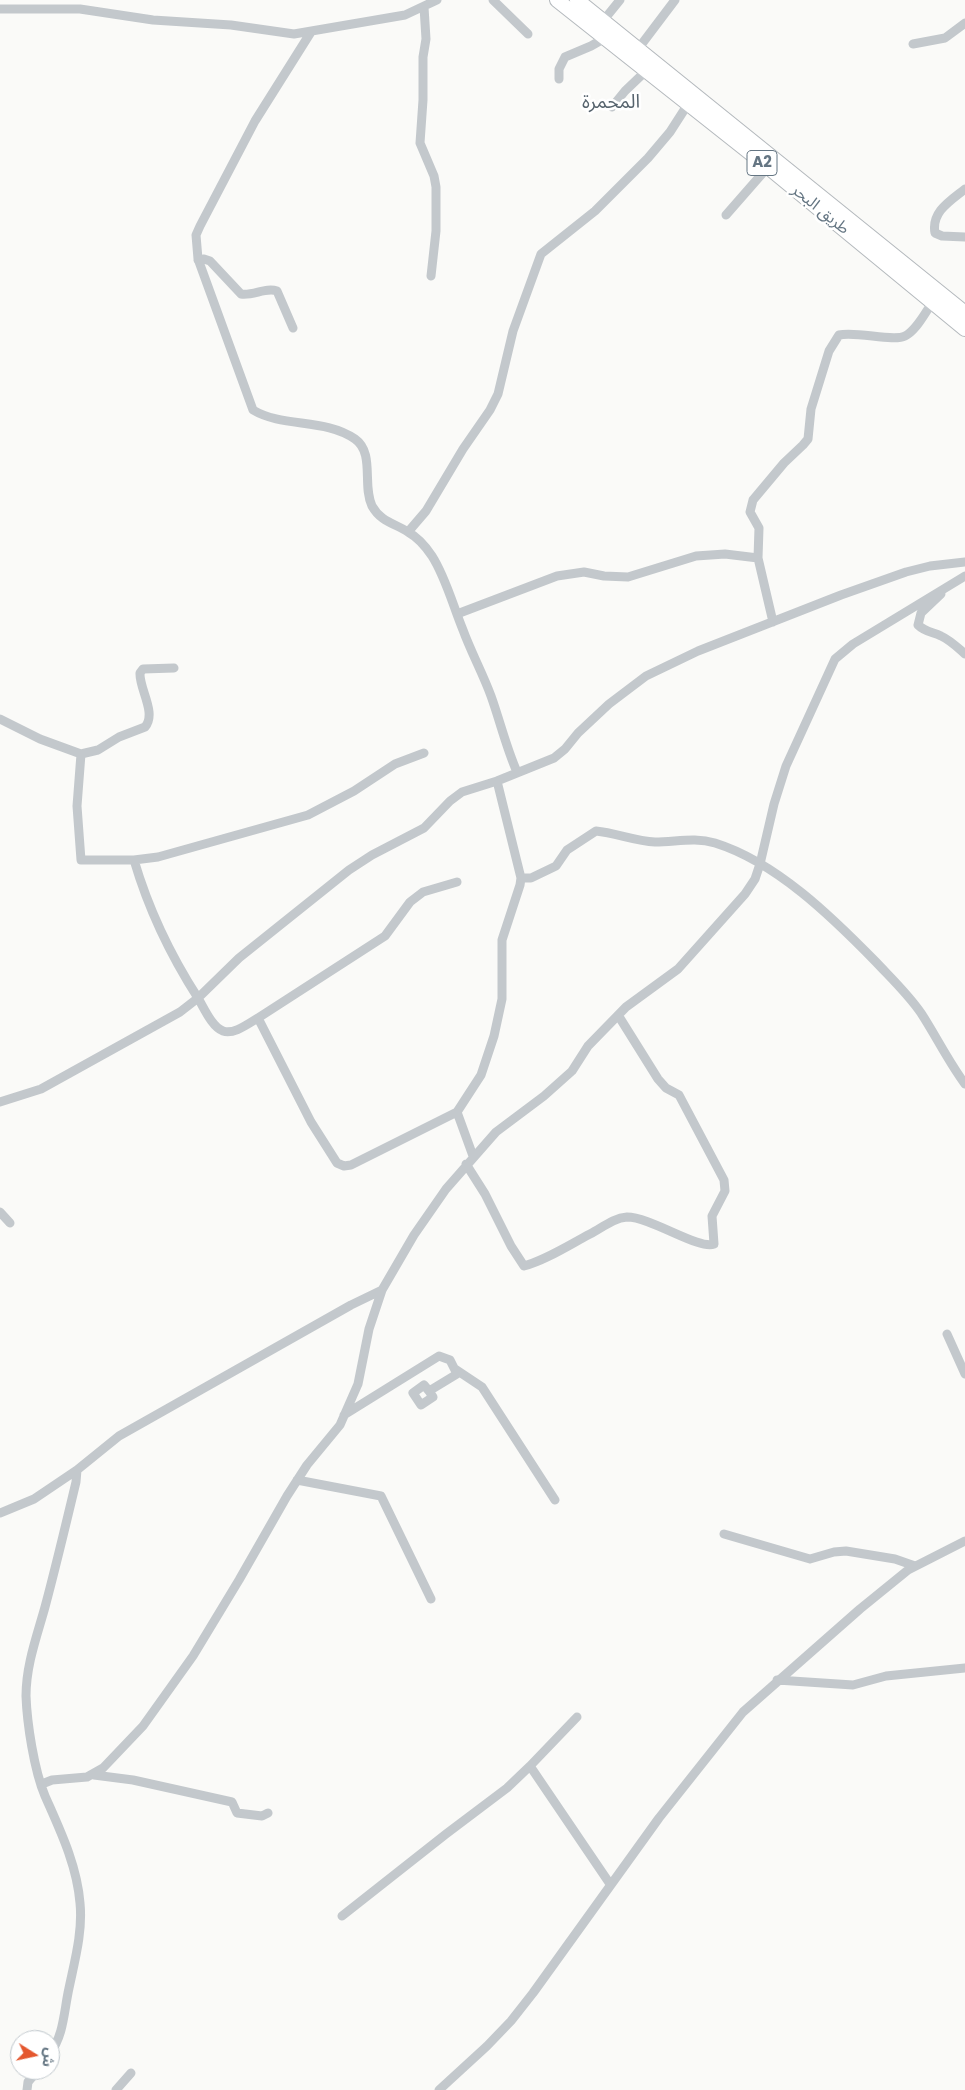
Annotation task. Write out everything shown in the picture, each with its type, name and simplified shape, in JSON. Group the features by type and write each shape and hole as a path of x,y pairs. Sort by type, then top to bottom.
{"highway":[{"name":"طريق البحر","path":"557,0 647,70 965,329"},
{"name":"طريق البحر","path":"576,0 965,313"}],"street":[{"path":"0,9 71,8 153,20 231,25 294,34 404,15 437,0"},
{"path":"493,0 528,34"},
{"path":"603,21 620,0"},
{"path":"638,49 675,0"},
{"path":"424,7 426,39 423,57 424,100 420,143 434,176 436,187 436,231 431,276"},
{"path":"913,44 945,38 965,23"},
{"path":"311,32 255,121 196,234 198,260 253,410 266,416 336,430 356,440 363,448 366,458 367,493 377,514 386,522 408,532 432,556 491,696 505,743 517,772"},
{"path":"559,79 559,69 565,57 592,46 605,38"},
{"path":"612,107 625,91 647,70"},
{"path":"408,532 426,511 463,449 490,410 498,394 512,332 541,254 595,211 648,158 670,132 688,104"},
{"path":"726,215 768,168"},
{"path":"965,189 936,216 934,226 935,232 942,236 965,237"},
{"path":"198,260 210,261 241,294 277,291 293,328"},
{"path":"773,622 758,558 759,528 750,512 754,500 784,463 808,439 812,409 829,351 839,336 849,333 900,338 906,336 933,302"},
{"path":"457,614 557,576 574,572 616,578 628,577 696,556 726,554 758,558"},
{"path":"0,1102 41,1089 180,1012 198,998 239,958 349,870 372,855 424,828 450,800 462,792 497,781 554,758 610,704 646,676 698,650 841,595 906,572 930,566 965,562"},
{"path":"94,1775 143,1726 162,1700 234,1588 297,1480 340,1424 358,1384 369,1329 382,1290 446,1188 496,1132 544,1096 572,1071 588,1046 618,1015 678,970 745,894 755,879 760,864 774,804 786,766 835,658 853,644 965,576"},
{"path":"950,586 921,613 918,625 926,631 951,641 965,654"},
{"path":"0,719 40,738 82,754 92,753 119,737 145,727 149,720 149,713 140,673 143,669 174,668"},
{"path":"82,754 77,806 81,860 134,860 188,850 236,834 308,816 354,791 395,764 424,753"},
{"path":"258,1018 310,1122 327,1151 340,1165 351,1165 457,1112 481,1075 494,1036 502,1000 502,940 518,897 521,878 497,781"},
{"path":"521,878 531,878 556,866 567,850 596,831 617,833 632,839 656,842 689,839 726,848 760,864 826,913 895,982 921,1012 965,1084"},
{"path":"134,860 144,895 156,925 186,981 213,1022 219,1029 225,1032 231,1032 258,1018 385,936 410,902 423,892 457,882"},
{"path":"466,1164 485,1194 511,1246 524,1266 590,1234 612,1220 625,1217 638,1218 702,1244 713,1245 712,1216 725,1191 724,1180 679,1095 666,1088 658,1080 618,1015"},
{"path":"457,1112 473,1156"},
{"path":"0,1212 10,1223"},
{"path":"0,1513 34,1499 77,1470 119,1436 351,1305 382,1290"},
{"path":"947,1334 965,1374"},
{"path":"344,1416 439,1356 450,1360 457,1374 429,1391"},
{"path":"454,1369 482,1387 555,1500"},
{"path":"60,2034 77,1953 81,1919 80,1901 70,1856 42,1784 27,1718 26,1692 30,1659 59,1552 77,1470"},
{"path":"297,1480 381,1496 431,1599"},
{"path":"724,1534 810,1559 834,1552 846,1551 895,1559 915,1566"},
{"path":"439,2090 511,2021 659,1818 743,1712 777,1680 860,1609 915,1566 965,1541"},
{"path":"777,1680 853,1686 886,1676 965,1668"},
{"path":"342,1916 507,1788 577,1717"},
{"path":"530,1766 610,1884"},
{"path":"42,1784 52,1780 77,1779 94,1775 133,1780 232,1802 237,1813 262,1816 268,1813"},
{"path":"116,2090 131,2073"}],"district":[{"name":"المحمرة","path":"611,103"}]}
